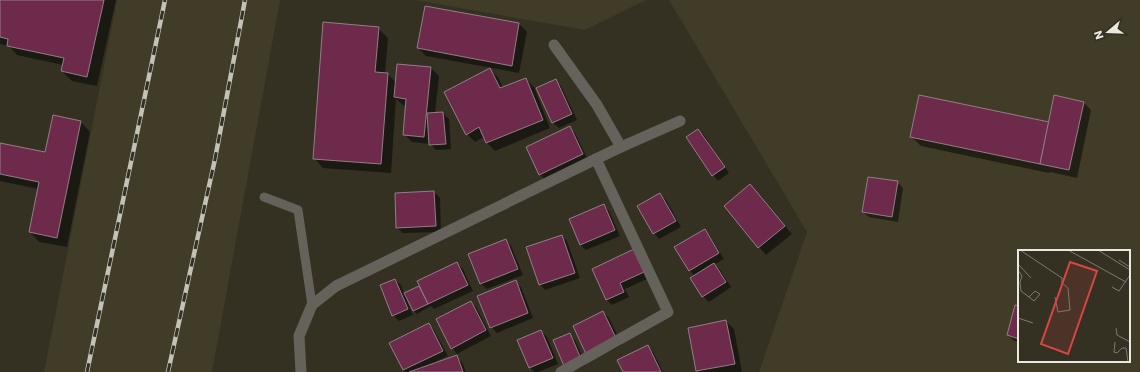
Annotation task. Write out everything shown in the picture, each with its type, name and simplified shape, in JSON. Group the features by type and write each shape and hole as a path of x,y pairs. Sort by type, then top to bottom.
{"street":[{"path":"554,45 597,105 621,147"},
{"path":"301,372 299,336 312,305 336,286 621,147 680,121"},
{"path":"561,372 668,312 596,159"}],"lane":[{"path":"264,197 298,210 312,305"}],"shaded area":[{"path":"117,0 280,0 212,372 44,372"},
{"path":"415,0 646,0 585,30"},
{"path":"669,0 1140,0 1140,372 759,372 807,232"}],"building":[{"path":"0,0 104,0 87,77 61,71 64,58 7,46 8,39 0,37"},
{"path":"425,6 519,23 512,66 417,48"},
{"path":"323,22 379,27 375,72 388,73 381,164 313,159"},
{"path":"397,64 431,67 424,137 403,135 406,99 394,97"},
{"path":"490,68 500,88 526,78 543,120 486,143 479,127 466,135 444,92"},
{"path":"556,79 572,114 552,123 536,88"},
{"path":"919,95 1049,122 1040,164 910,137"},
{"path":"1054,95 1084,102 1069,170 1040,164"},
{"path":"443,112 446,144 429,145 427,113"},
{"path":"53,115 81,121 57,238 29,232 39,182 0,174 0,143 45,152"},
{"path":"570,126 583,154 539,175 526,147"},
{"path":"698,129 725,167 712,176 686,137"},
{"path":"868,177 898,181 892,217 862,212"},
{"path":"750,184 785,226 758,248 724,206"},
{"path":"434,191 436,226 396,228 395,193"},
{"path":"660,193 676,221 653,234 637,206"},
{"path":"604,204 615,230 580,245 569,219"},
{"path":"705,229 719,253 689,271 674,247"},
{"path":"562,235 575,273 539,285 526,247"},
{"path":"506,239 518,269 480,284 468,254"},
{"path":"634,249 644,272 620,283 624,292 606,300 592,269"},
{"path":"457,262 468,285 428,304 417,281"},
{"path":"714,263 726,282 702,297 690,278"},
{"path":"395,279 408,309 392,316 380,285"},
{"path":"516,280 528,313 490,328 477,296"},
{"path":"419,286 428,304 413,311 404,293"},
{"path":"471,301 486,330 451,349 436,319"},
{"path":"1015,305 1018,306 1018,339 1007,335"},
{"path":"603,311 617,340 586,354 573,326"},
{"path":"726,320 735,364 696,371 688,328"},
{"path":"429,323 443,351 403,370 389,343"},
{"path":"541,330 553,358 529,368 517,340"},
{"path":"570,333 581,359 564,366 553,340"},
{"path":"648,345 661,372 623,372 617,360"},
{"path":"457,355 463,372 409,372"}],"railway":[{"path":"87,372 165,0"},
{"path":"168,372 215,159 245,0"}]}
